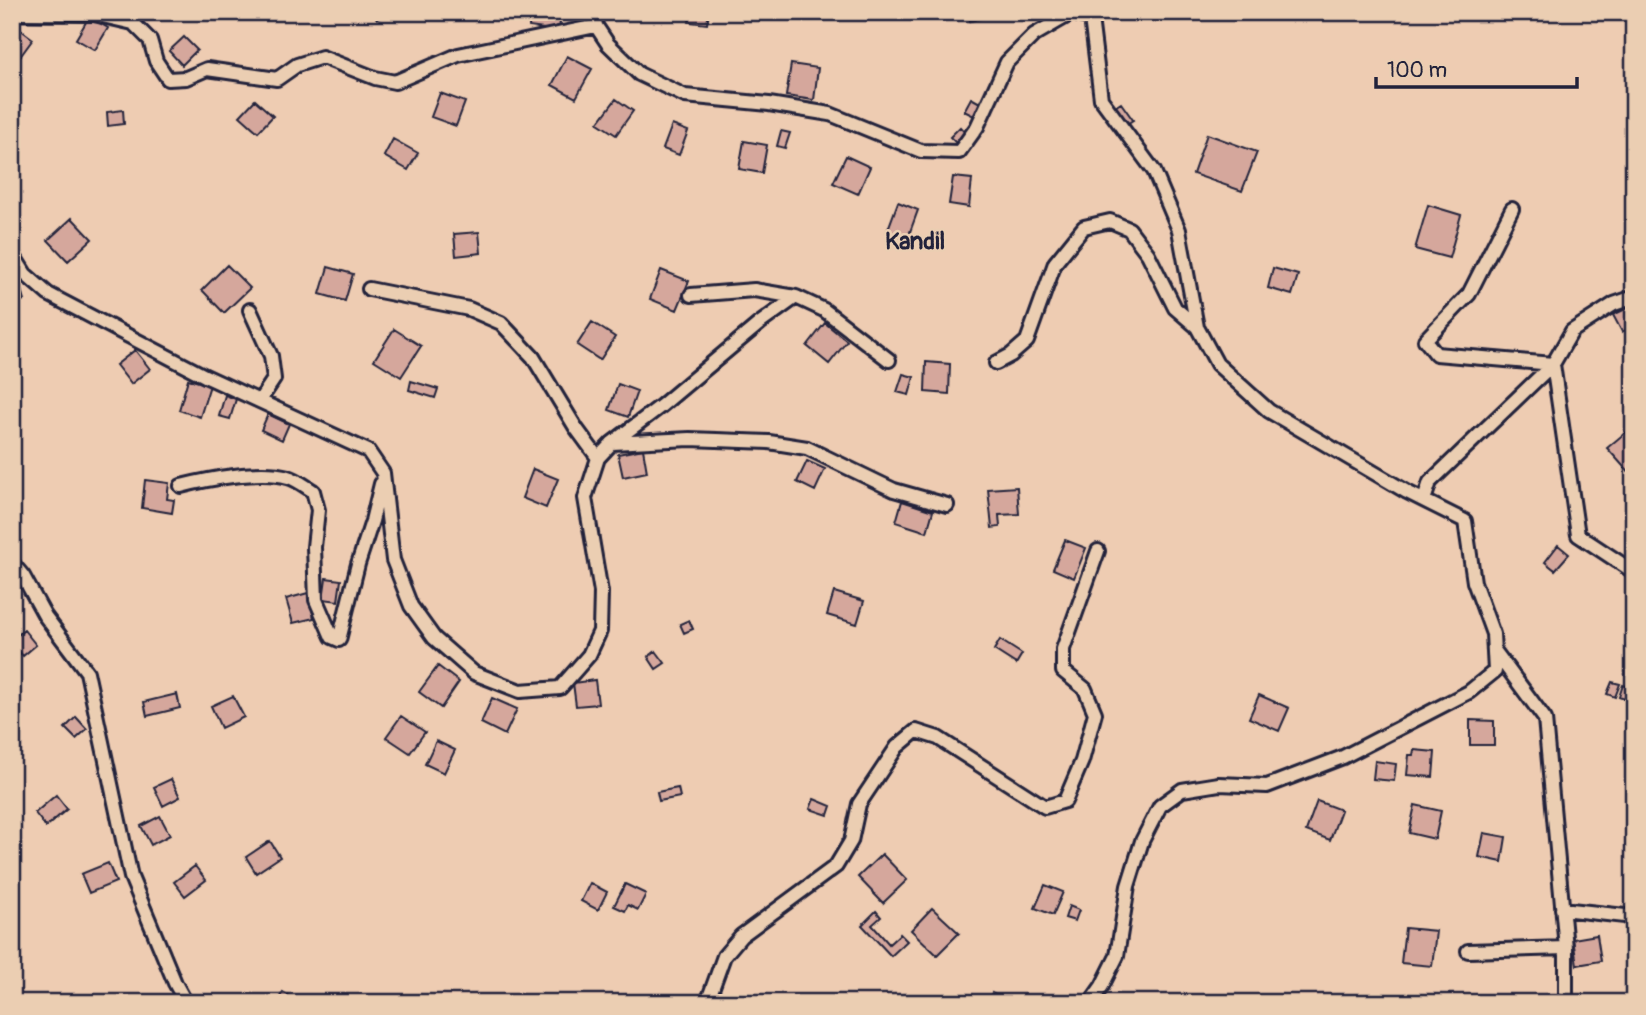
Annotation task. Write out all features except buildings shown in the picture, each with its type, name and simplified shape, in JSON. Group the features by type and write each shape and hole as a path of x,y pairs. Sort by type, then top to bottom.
{"street":[{"path":"594,12 596,26 608,44 639,74 685,96 769,104 830,114 921,151 959,152 976,127 1007,62 1034,35 1072,13 1091,18 1101,99 1154,171 1179,230 1197,327 1217,364 1269,411 1465,521 1474,582 1493,634 1495,671 1469,692 1343,757 1267,786 1219,785 1182,790 1160,806 1142,841 1128,886 1117,956 1090,1003"},
{"path":"12,13 94,13 133,23 150,40 156,61 167,79 186,78 207,69 277,79 297,65 322,57 375,78 395,82 458,55 596,26"},
{"path":"1512,209 1469,294 1425,341 1436,354 1553,364"},
{"path":"996,363 1027,341 1055,263 1084,227 1110,221 1129,229 1148,254 1175,308 1197,327"},
{"path":"12,253 25,274 48,294 205,376 368,451 383,473 393,560 411,606 434,638 474,673 520,691 560,688 589,655 600,631 601,592 585,498 598,458 612,443 796,297"},
{"path":"369,289 469,309 501,323 533,357 576,428 598,458"},
{"path":"691,295 754,290 796,297 824,310 890,360"},
{"path":"1424,500 1430,482 1553,364 1572,331 1614,304 1634,297"},
{"path":"250,310 271,356 274,379 260,400"},
{"path":"1553,364 1578,535 1634,572"},
{"path":"612,443 690,439 769,442 807,448 894,490 947,505"},
{"path":"181,486 250,475 288,477 313,491 318,510 314,547 316,600 332,637 339,640 383,473"},
{"path":"707,1003 724,956 741,936 836,866 851,841 859,804 897,747 916,731 938,738 1045,807 1065,801 1082,761 1095,713 1085,688 1063,671 1063,649 1098,551"},
{"path":"12,564 23,576 45,616 87,672 131,877 175,984 186,1003"},
{"path":"1494,650 1545,719 1566,948 1566,1003"},
{"path":"1562,909 1634,916"},
{"path":"1468,951 1566,948"}],"district":[{"name":"Kandil","path":"915,241"}]}
